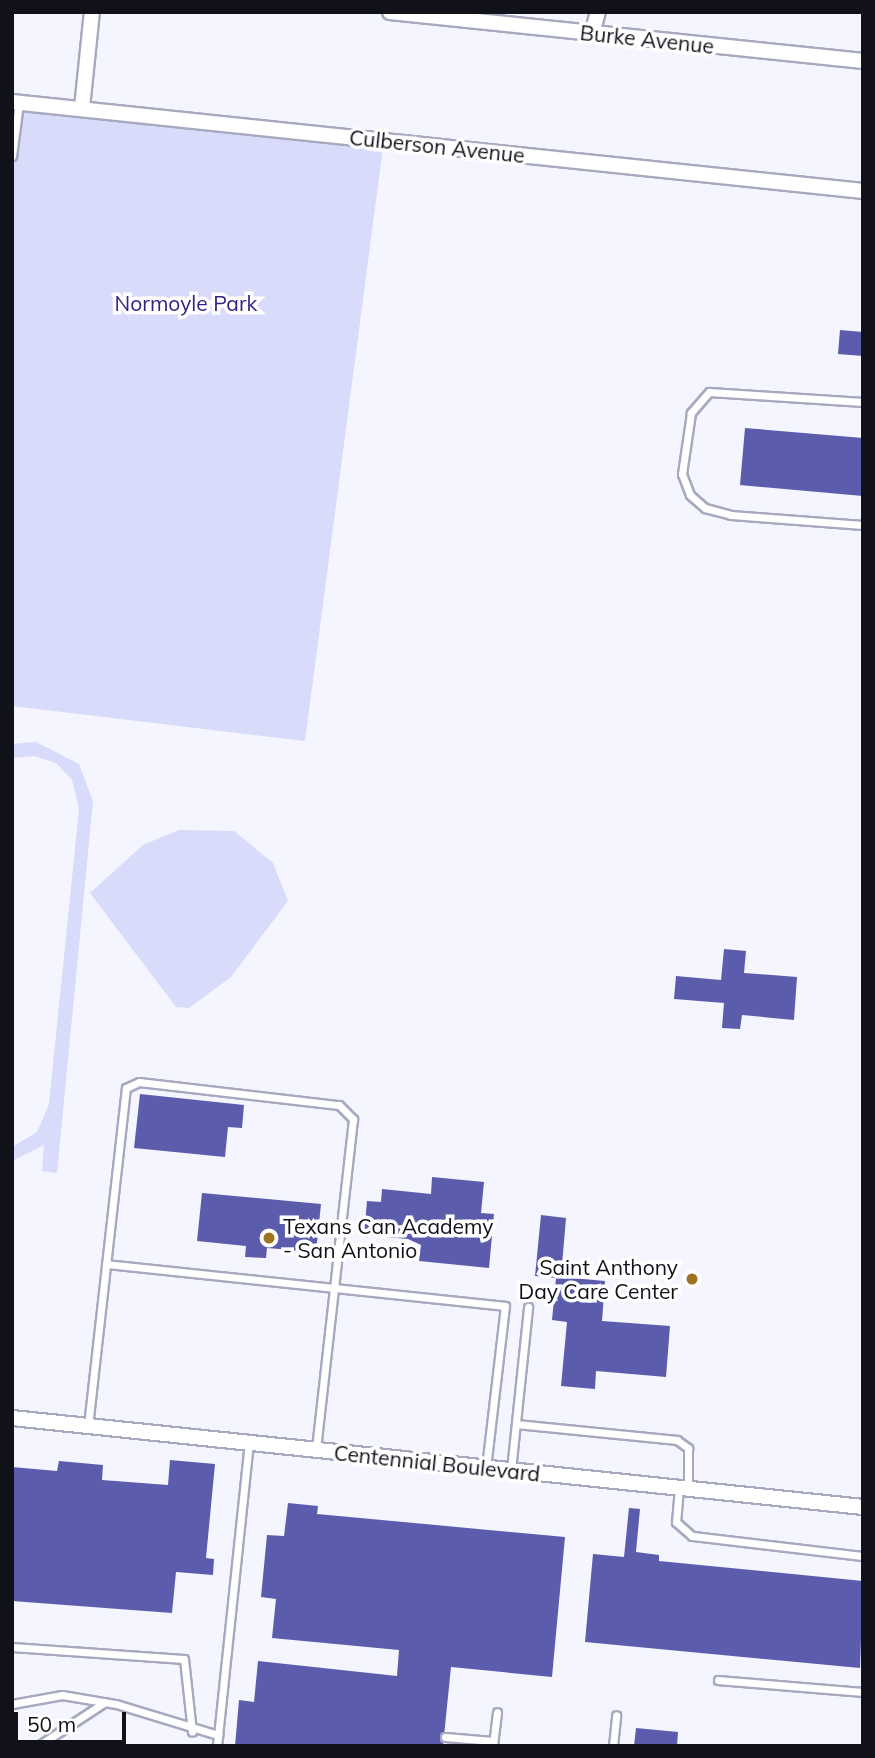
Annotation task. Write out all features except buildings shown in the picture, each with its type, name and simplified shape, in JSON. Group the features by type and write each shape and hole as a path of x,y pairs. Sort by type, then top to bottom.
{"street":[{"path":"82,108 92,12"},
{"name":"Burke Avenue","path":"390,12 863,61"},
{"path":"592,34 598,12"},
{"name":"Culberson Avenue","path":"15,102 863,191"},
{"name":"Centennial Boulevard","path":"12,1418 863,1507"}],"lane":[{"path":"12,156 15,102"},
{"path":"863,402 709,392 691,412 682,474 690,495 705,508 731,515 863,525"},
{"path":"88,1426 126,1088 139,1082 340,1105 353,1119 316,1450"},
{"path":"106,1264 505,1306 486,1468"},
{"path":"511,1470 528,1307"},
{"path":"516,1424 677,1440 688,1448 684,1489 676,1522 692,1536 863,1556"},
{"path":"217,1746 250,1443"},
{"path":"12,1647 184,1660 192,1732"},
{"path":"718,1680 863,1692"},
{"path":"12,1704 62,1695 105,1702 192,1732 218,1735"},
{"path":"38,1746 105,1702"},
{"path":"445,1737 493,1743 497,1712"},
{"path":"613,1746 616,1715"}],"green space":[{"name":"Normoyle Park","path":"12,110 383,147 305,741 12,706"},
{"path":"36,742 79,764 93,801 57,1173 42,1171 44,1145 12,1161 12,1147 37,1132 49,1104 79,809 72,780 56,763 34,756 12,758 12,744"},
{"path":"179,830 234,831 273,863 288,901 231,977 189,1008 176,1007 90,893 143,845"}],"place":[{"name":"Texans Can Academy - San Antonio","path":"269,1238"},
{"name":"Saint Anthony Day Care Center","path":"692,1279"}]}
